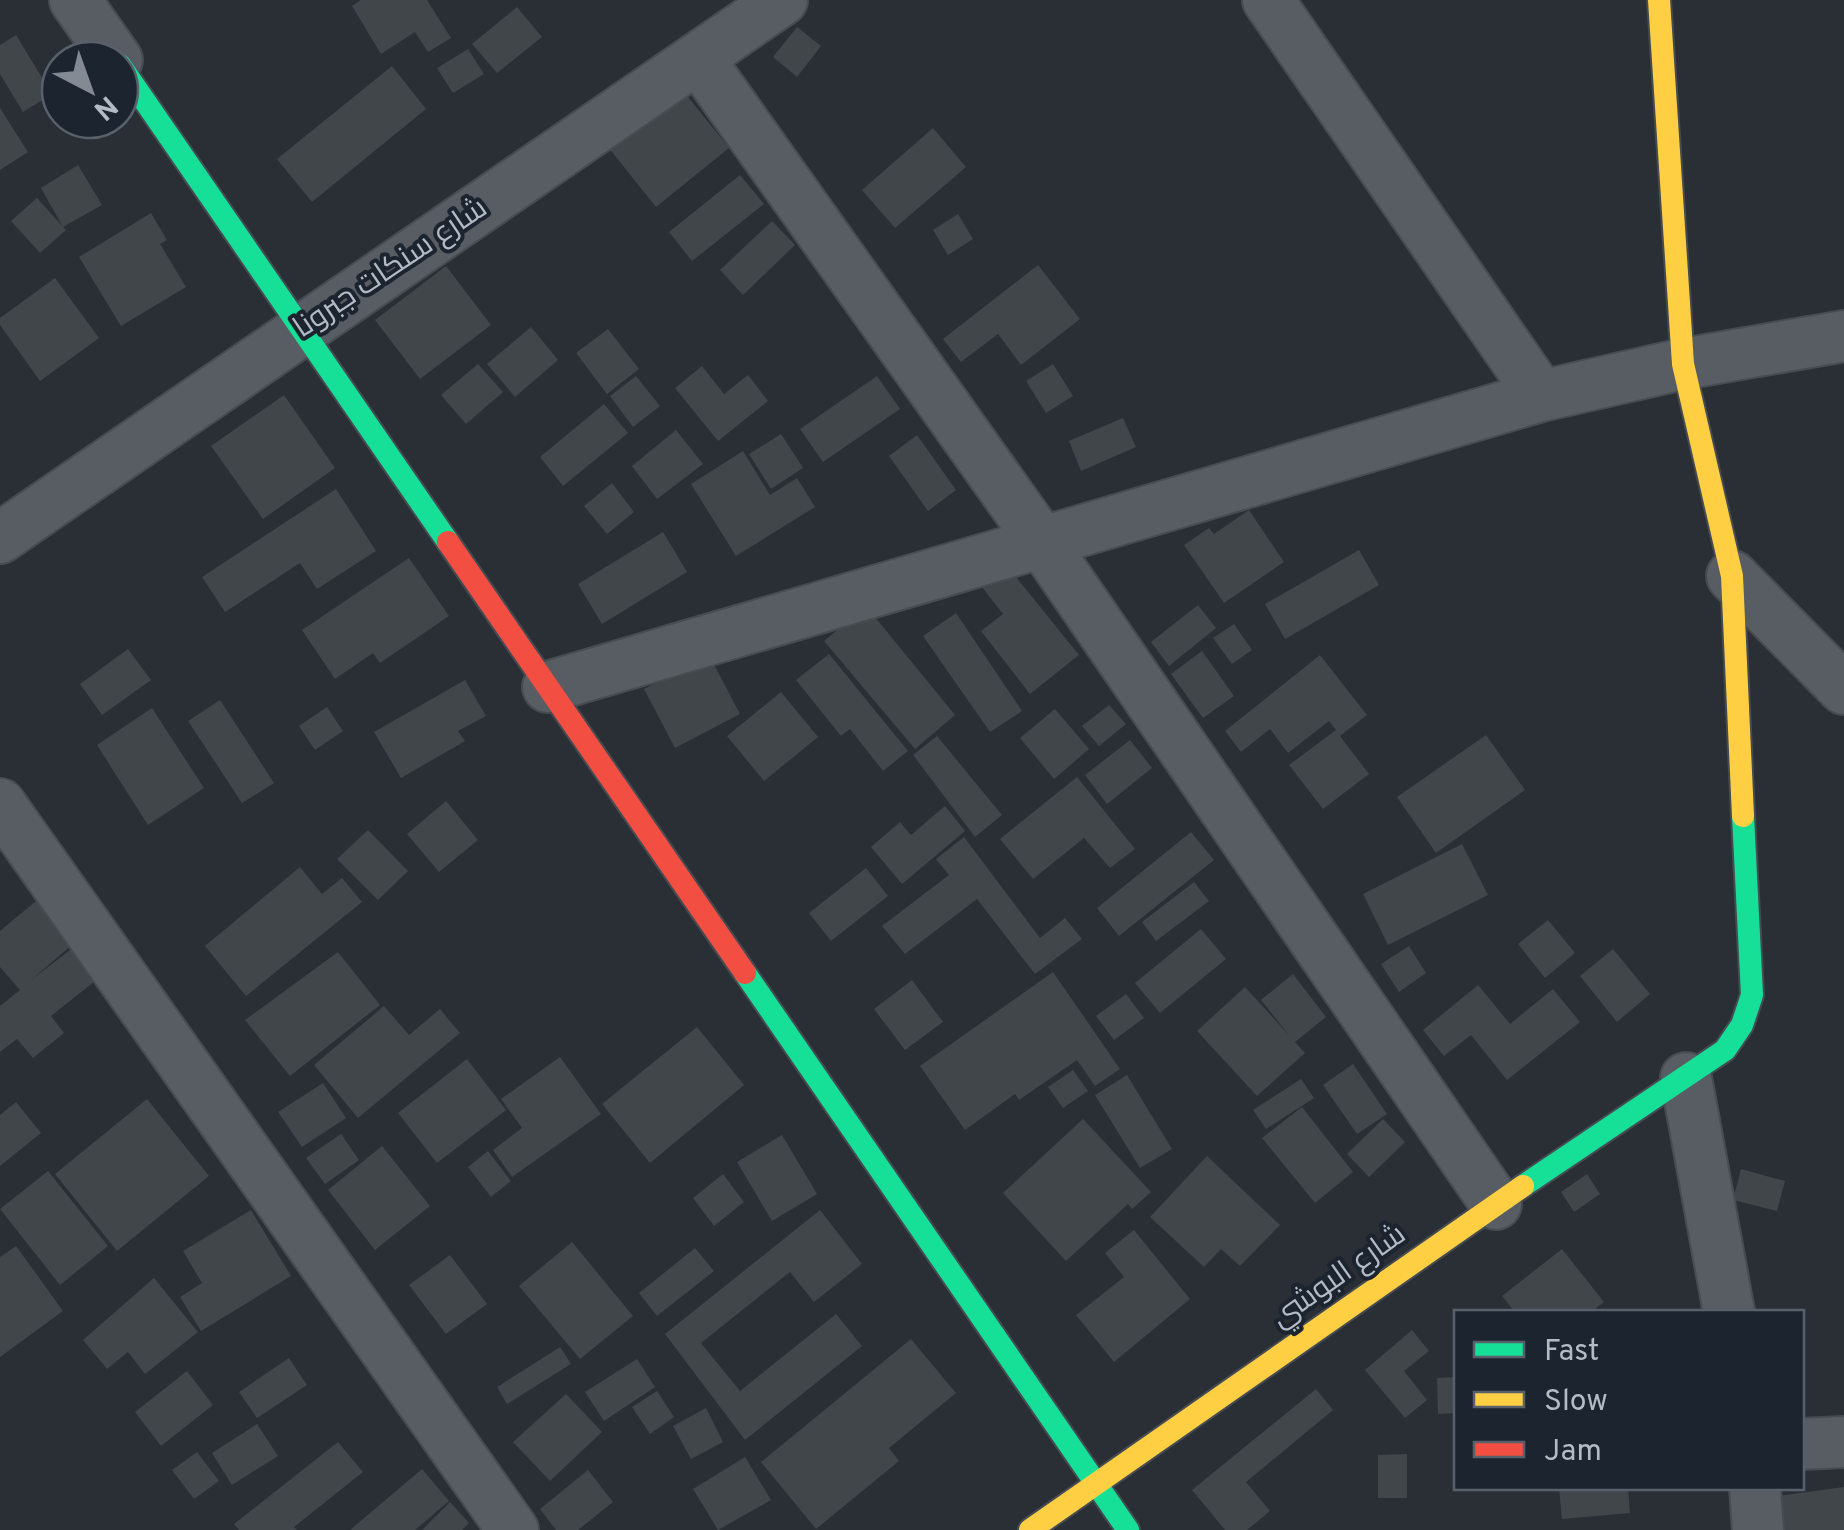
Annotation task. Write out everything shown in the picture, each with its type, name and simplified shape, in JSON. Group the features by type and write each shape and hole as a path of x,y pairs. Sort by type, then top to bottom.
{"street":[{"path":"76,0 103,40"},
{"name":"شارع سنكات جبرونا","path":"0,538 782,0"},
{"path":"1268,0 1541,396"},
{"name":"شارع البوشي","path":"1030,1530 1496,1204 1726,1050 1742,1025 1752,995 1732,576 1683,364 1659,0"},
{"path":"698,58 1041,541 1496,1204"},
{"path":"140,94 1128,1530"},
{"path":"548,688 1541,396 1683,364 1844,336"},
{"path":"1732,576 1844,689"},
{"path":"0,804 513,1530"},
{"path":"1686,1078 1729,1310"},
{"path":"1804,1444 1844,1442"},
{"path":"1756,1490 1758,1530"}],"building":[{"path":"361,0 427,0 451,38 428,52 415,32 381,54 352,6"},
{"path":"517,7 542,37 497,73 472,44"},
{"path":"797,27 821,46 797,77 773,57"},
{"path":"16,35 40,74 40,101 23,112 0,74 0,45"},
{"path":"468,49 484,74 453,93 437,68"},
{"path":"392,66 426,109 312,202 277,159"},
{"path":"681,88 729,148 656,207 608,147"},
{"path":"0,108 28,152 0,170"},
{"path":"933,128 966,167 895,228 862,190"},
{"path":"78,165 102,205 63,227 41,188"},
{"path":"740,175 764,204 692,261 669,232"},
{"path":"37,198 66,230 40,253 11,221"},
{"path":"151,213 167,240 160,244 186,287 121,326 79,257"},
{"path":"958,214 973,239 948,255 933,230"},
{"path":"772,221 795,245 743,295 720,270"},
{"path":"1038,265 1080,319 1021,365 998,334 961,362 943,339"},
{"path":"446,266 491,325 420,379 375,320"},
{"path":"55,278 99,338 40,381 0,325 0,318"},
{"path":"531,327 558,360 515,397 487,364"},
{"path":"608,329 639,369 607,394 576,353"},
{"path":"478,364 503,392 466,424 441,395"},
{"path":"1053,364 1073,396 1046,413 1026,381"},
{"path":"702,366 724,394 748,375 768,401 718,441 675,388"},
{"path":"636,376 660,406 633,427 610,396"},
{"path":"877,376 900,409 823,462 800,429"},
{"path":"284,395 335,468 263,519 211,446"},
{"path":"604,404 628,433 563,486 540,457"},
{"path":"1123,418 1136,447 1081,471 1069,441"},
{"path":"676,430 703,464 657,499 632,466"},
{"path":"781,434 803,468 771,489 749,454"},
{"path":"917,435 956,490 928,511 889,456"},
{"path":"743,451 770,495 797,478 815,507 736,556 691,484"},
{"path":"612,483 634,512 607,534 584,506"},
{"path":"336,489 376,551 317,589 300,563 225,612 202,577"},
{"path":"1249,510 1284,562 1224,603 1184,545 1209,528 1214,534"},
{"path":"663,532 687,572 602,624 578,584"},
{"path":"1359,550 1379,585 1285,639 1265,604"},
{"path":"409,558 449,616 380,663 373,653 335,679 302,630"},
{"path":"1004,562 1079,655 1030,694 981,631 1003,614 978,582"},
{"path":"1198,605 1216,628 1169,666 1151,642"},
{"path":"866,606 955,715 915,749 824,641"},
{"path":"956,613 1022,711 990,732 923,636"},
{"path":"1234,624 1252,650 1232,664 1213,638"},
{"path":"128,649 151,680 102,715 80,684"},
{"path":"1202,651 1234,696 1203,718 1171,674"},
{"path":"829,654 908,751 883,771 850,729 841,736 796,680"},
{"path":"709,655 740,714 675,748 644,689"},
{"path":"1320,655 1367,715 1340,736 1369,774 1323,809 1289,765 1336,730 1329,721 1288,753 1270,729 1241,752 1225,731"},
{"path":"465,680 486,716 458,731 465,741 401,778 374,732"},
{"path":"781,692 818,737 764,781 727,736"},
{"path":"220,700 274,783 242,803 188,721"},
{"path":"1109,705 1126,724 1099,746 1082,726"},
{"path":"327,707 343,731 315,750 299,726"},
{"path":"152,708 204,788 148,825 97,745"},
{"path":"1055,709 1089,749 1054,779 1020,738"},
{"path":"1486,735 1525,790 1436,853 1397,797"},
{"path":"937,736 1002,815 975,837 913,755"},
{"path":"1130,740 1152,768 1107,804 1085,775"},
{"path":"1077,777 1135,849 1110,868 1084,838 1033,879 1000,839"},
{"path":"446,801 478,840 439,872 407,834"},
{"path":"945,806 965,831 902,884 871,847 900,822 911,835"},
{"path":"368,830 408,871 378,900 337,859"},
{"path":"1191,832 1214,860 1119,936 1097,908"},
{"path":"964,837 1040,938 1065,918 1082,939 1035,974 977,899 905,954 882,926 949,875 936,859"},
{"path":"1462,844 1488,895 1388,945 1363,894"},
{"path":"300,867 322,894 342,878 362,902 246,996 205,946"},
{"path":"866,868 888,896 831,941 809,913"},
{"path":"1194,882 1209,901 1156,941 1142,922"},
{"path":"36,901 73,944 31,980 70,950 95,981 51,1016 64,1033 33,1058 17,1039 0,1052 0,1006 20,990 0,967 0,931"},
{"path":"1548,920 1575,953 1545,978 1518,944"},
{"path":"1201,929 1226,959 1160,1013 1135,983"},
{"path":"1409,946 1426,973 1399,992 1381,964"},
{"path":"1613,949 1650,994 1617,1022 1580,976"},
{"path":"338,952 380,1005 290,1076 245,1020"},
{"path":"1053,972 1120,1069 1095,1086 1077,1060 1019,1100 1015,1094 965,1130 920,1066"},
{"path":"1293,974 1326,1017 1295,1042 1305,1053 1257,1096 1197,1031 1245,987 1289,1035 1261,1000"},
{"path":"912,980 943,1022 905,1050 874,1009"},
{"path":"1478,985 1510,1024 1553,989 1580,1022 1507,1080 1471,1035 1444,1056 1423,1030"},
{"path":"1126,994 1144,1018 1114,1040 1096,1016"},
{"path":"384,1006 409,1035 440,1009 460,1033 358,1118 314,1065"},
{"path":"697,1027 744,1085 650,1163 602,1104"},
{"path":"560,1057 601,1114 512,1177 493,1150 522,1128 501,1099"},
{"path":"467,1059 506,1110 437,1163 398,1113"},
{"path":"1353,1064 1387,1114 1357,1134 1323,1085"},
{"path":"1073,1070 1088,1091 1063,1108 1048,1087"},
{"path":"1127,1075 1172,1149 1140,1168 1095,1095"},
{"path":"1301,1079 1314,1098 1266,1129 1253,1110"},
{"path":"323,1083 346,1118 302,1147 278,1112"},
{"path":"147,1099 209,1176 117,1251 55,1174"},
{"path":"16,1102 41,1133 0,1166 0,1115"},
{"path":"1302,1107 1353,1172 1315,1203 1262,1138"},
{"path":"1083,1119 1151,1192 1132,1209 1128,1204 1066,1261 1003,1193"},
{"path":"1383,1119 1405,1142 1369,1177 1347,1154"},
{"path":"341,1134 359,1160 325,1184 306,1158"},
{"path":"782,1135 817,1194 772,1221 737,1162"},
{"path":"382,1146 430,1206 375,1250 328,1190"},
{"path":"488,1151 511,1181 491,1197 468,1167"},
{"path":"1207,1156 1280,1225 1240,1266 1221,1249 1204,1267 1150,1217"},
{"path":"1741,1169 1785,1181 1777,1211 1733,1200"},
{"path":"48,1171 108,1246 60,1285 0,1209"},
{"path":"723,1174 744,1202 714,1226 693,1198"},
{"path":"1587,1174 1600,1194 1574,1212 1561,1192"},
{"path":"251,1210 291,1276 201,1331 180,1297 202,1283 183,1251"},
{"path":"820,1210 862,1264 814,1302 790,1272 701,1343 740,1391 836,1314 862,1346 745,1440 665,1334"},
{"path":"1134,1230 1190,1299 1114,1362 1076,1315 1124,1277 1105,1253"},
{"path":"572,1242 633,1316 580,1359 519,1286"},
{"path":"16,1246 63,1311 0,1357 0,1257"},
{"path":"695,1248 714,1271 657,1316 639,1293"},
{"path":"1562,1249 1604,1302 1594,1310 1513,1310 1502,1296"},
{"path":"450,1255 487,1304 446,1334 409,1285"},
{"path":"154,1278 198,1332 145,1374 128,1352 107,1369 83,1340"},
{"path":"1412,1330 1429,1351 1404,1371 1427,1400 1405,1418 1365,1370"},
{"path":"911,1339 956,1393 889,1448 899,1461 816,1529 761,1462"},
{"path":"560,1347 571,1364 507,1404 497,1387"},
{"path":"289,1358 307,1385 257,1418 239,1392"},
{"path":"637,1359 655,1387 604,1421 585,1392"},
{"path":"187,1371 213,1405 161,1446 135,1412"},
{"path":"1454,1377 1454,1413 1438,1414 1437,1378"},
{"path":"1316,1389 1333,1410 1246,1482 1270,1511 1247,1530 1225,1530 1192,1490"},
{"path":"657,1391 674,1417 650,1434 632,1407"},
{"path":"566,1394 602,1432 550,1481 513,1442"},
{"path":"706,1408 723,1442 691,1459 673,1426"},
{"path":"257,1424 278,1456 232,1485 212,1453"},
{"path":"338,1442 363,1472 294,1527 297,1530 239,1530 234,1524"},
{"path":"197,1452 219,1481 194,1499 172,1470"},
{"path":"1407,1454 1407,1498 1378,1498 1378,1455"},
{"path":"745,1457 771,1500 718,1530 693,1489"},
{"path":"422,1469 449,1501 415,1530 350,1530"},
{"path":"588,1470 613,1502 578,1530 556,1530 540,1509"},
{"path":"1844,1487 1844,1530 1776,1530 1771,1497"},
{"path":"1559,1490 1628,1490 1630,1513 1562,1519"},
{"path":"450,1502 469,1523 462,1530 422,1530"}],"traffic: fast":[{"path":"140,94 448,542"},
{"path":"1523,1186 1725,1050 1742,1025 1752,995 1743,816"},
{"path":"745,973 1128,1530"}],"traffic: slow":[{"path":"1659,0 1683,364 1732,576 1743,816"},
{"path":"1030,1530 1523,1186"}],"traffic: jam":[{"path":"448,542 745,973"}]}
